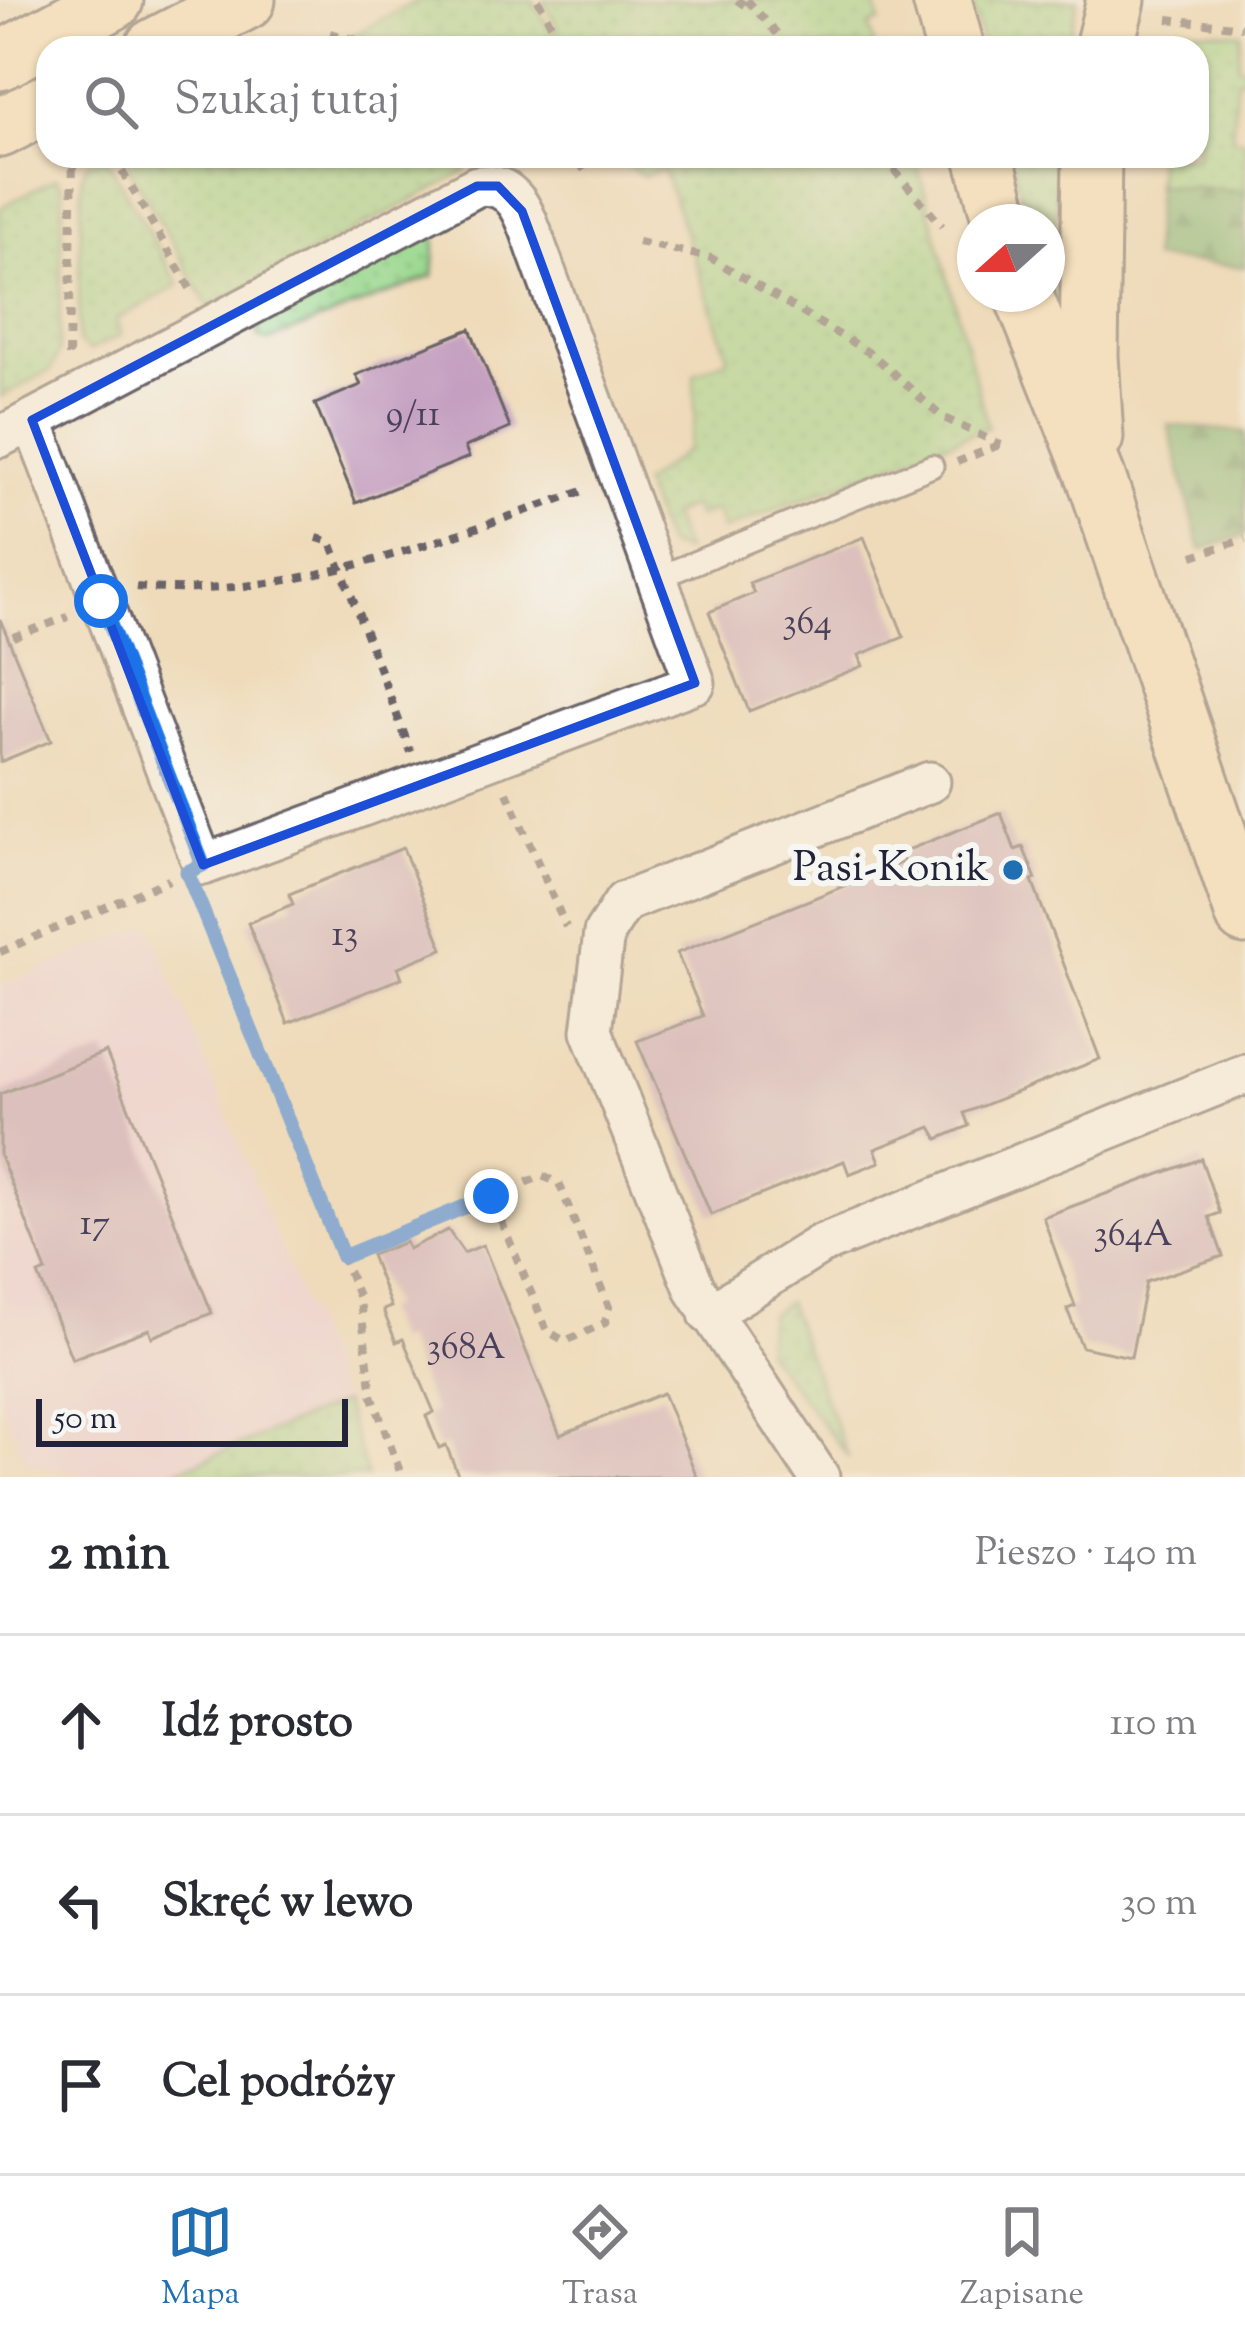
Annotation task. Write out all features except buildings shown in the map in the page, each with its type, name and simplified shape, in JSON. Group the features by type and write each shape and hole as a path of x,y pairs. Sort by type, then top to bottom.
{"main road":[{"path":"47,36 114,0"},
{"path":"177,36 246,0"},
{"path":"942,0 952,36"},
{"path":"1116,36 1142,10"},
{"path":"0,61 36,42"},
{"path":"0,128 36,110"},
{"path":"987,168 997,204"},
{"path":"1092,168 1088,356 1096,477"},
{"path":"1030,312 1096,477 1245,916"}],"street":[{"path":"477,186 508,190 542,260 695,683 195,869 16,428 212,326 477,186"},
{"path":"819,1477 709,1314 592,1030 604,933 624,902 930,782"},
{"path":"709,1314 820,1244 1245,1074"}],"lane":[{"path":"657,578 932,466"}],"path":[{"path":"538,0 553,36"},
{"path":"737,0 767,21"},
{"path":"747,0 780,36"},
{"path":"1142,10 1242,27"},
{"path":"330,33 341,36"},
{"path":"73,168 69,358 77,374"},
{"path":"120,168 212,326"},
{"path":"892,168 942,226"},
{"path":"638,242 711,259 873,355 941,417 1000,445 942,468 932,466"},
{"path":"130,586 185,592 343,572 604,484"},
{"path":"317,538 331,542 423,784"},
{"path":"1193,556 1245,539"},
{"path":"13,637 84,611"},
{"path":"492,758 572,938"},
{"path":"0,952 195,869 360,1300 373,1395 402,1477"},
{"path":"343,1257 491,1196 542,1176 559,1183 609,1307 605,1323 565,1341 548,1331 491,1196"}],"highlighted area":[{"path":"477,186 498,186 522,211 695,683 203,865 32,420"}],"shaded area":[{"path":"150,925 343,1402 161,1477 98,1477 24,1463 0,1398 0,986"}],"green space":[{"path":"419,0 533,0 551,32 558,28 543,0 874,0 880,22 869,26 872,36 351,36"},
{"path":"971,0 1078,0 1070,36 980,36"},
{"path":"1174,28 1241,33 1238,66 1245,67 1245,78 1237,78 1232,138 1245,140 1245,192 1156,185 1157,168 1209,168 1209,36 1172,36"},
{"path":"85,168 112,168 179,285 116,320 121,335 89,351 78,342"},
{"path":"129,168 464,168 466,172 209,307"},
{"path":"631,168 918,168 988,427 723,530 716,510 697,517 692,506 671,515 685,551 666,546 642,484 687,450 695,420 694,374 729,358 663,169 644,176"},
{"path":"1014,168 1057,168 1057,204 1023,204"},
{"path":"56,178 63,187 59,353 51,370 1,397 0,208"},
{"path":"1156,185 1245,192 1245,267 1152,259"},
{"path":"436,230 433,276 268,341 258,337 257,327"},
{"path":"1168,425 1245,432 1245,535 1201,550"},
{"path":"787,1302 849,1458 765,1350 769,1315"},
{"path":"343,1402 367,1477 161,1477"}],"place":[{"name":"Pasi-Konik","path":"1013,870"}],"route":[{"path":"101,601 203,865 187,872 343,1257 491,1196"}]}
